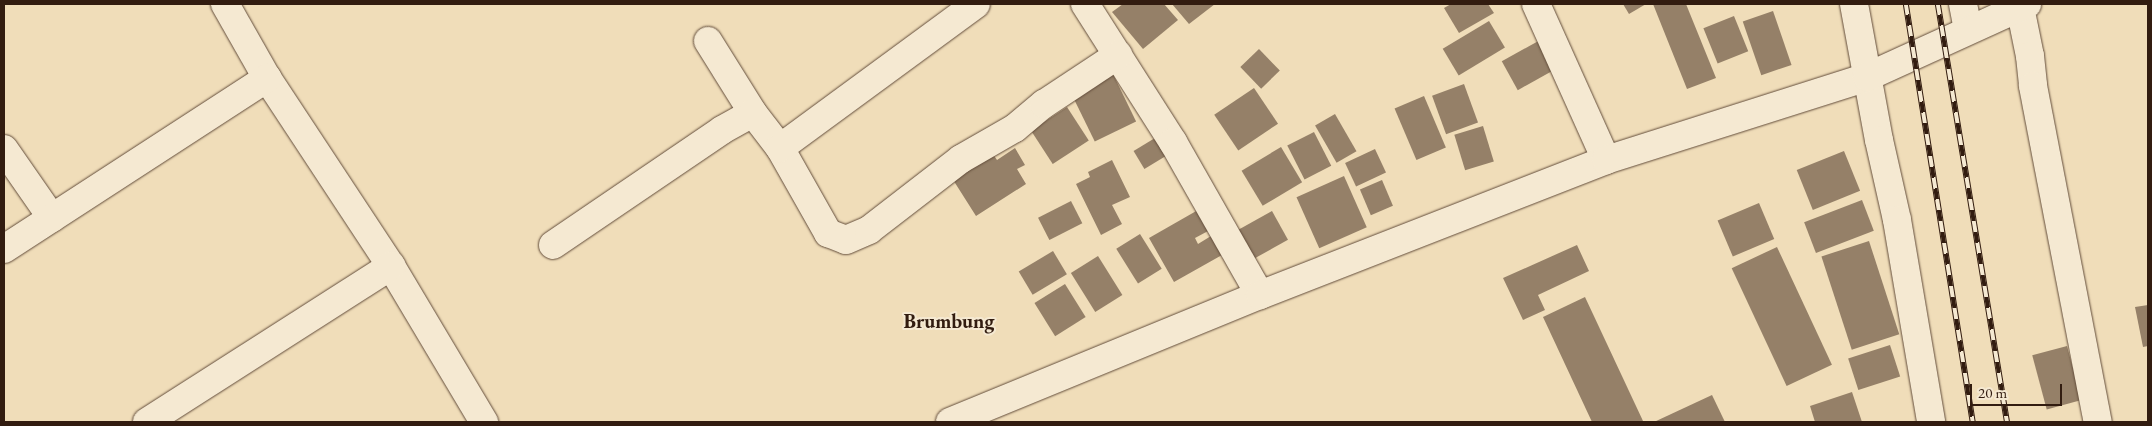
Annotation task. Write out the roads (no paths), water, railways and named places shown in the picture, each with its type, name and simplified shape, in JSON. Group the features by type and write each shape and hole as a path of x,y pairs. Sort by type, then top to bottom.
{"street":[{"path":"224,4 267,78 391,266 484,422"},
{"path":"780,148 976,4"},
{"path":"1085,4 1173,142 1260,295"},
{"path":"1536,4 1606,160"},
{"path":"1854,4 1878,140 1895,211 1931,422"},
{"path":"950,422 1260,295 1606,160 1868,77 1965,17 2024,5 2032,86 2098,422"},
{"path":"708,41 753,114 780,148 828,234 846,240 869,230 961,159 1015,128 1044,104 1118,55"},
{"path":"4,249 267,78"},
{"path":"553,245 722,130 753,114"},
{"path":"4,149 52,218"},
{"path":"147,422 391,266"}],"railway":[{"path":"1906,4 1973,422"},
{"path":"1938,4 2007,422"}],"district":[{"name":"Brumbung","path":"949,321"}]}
